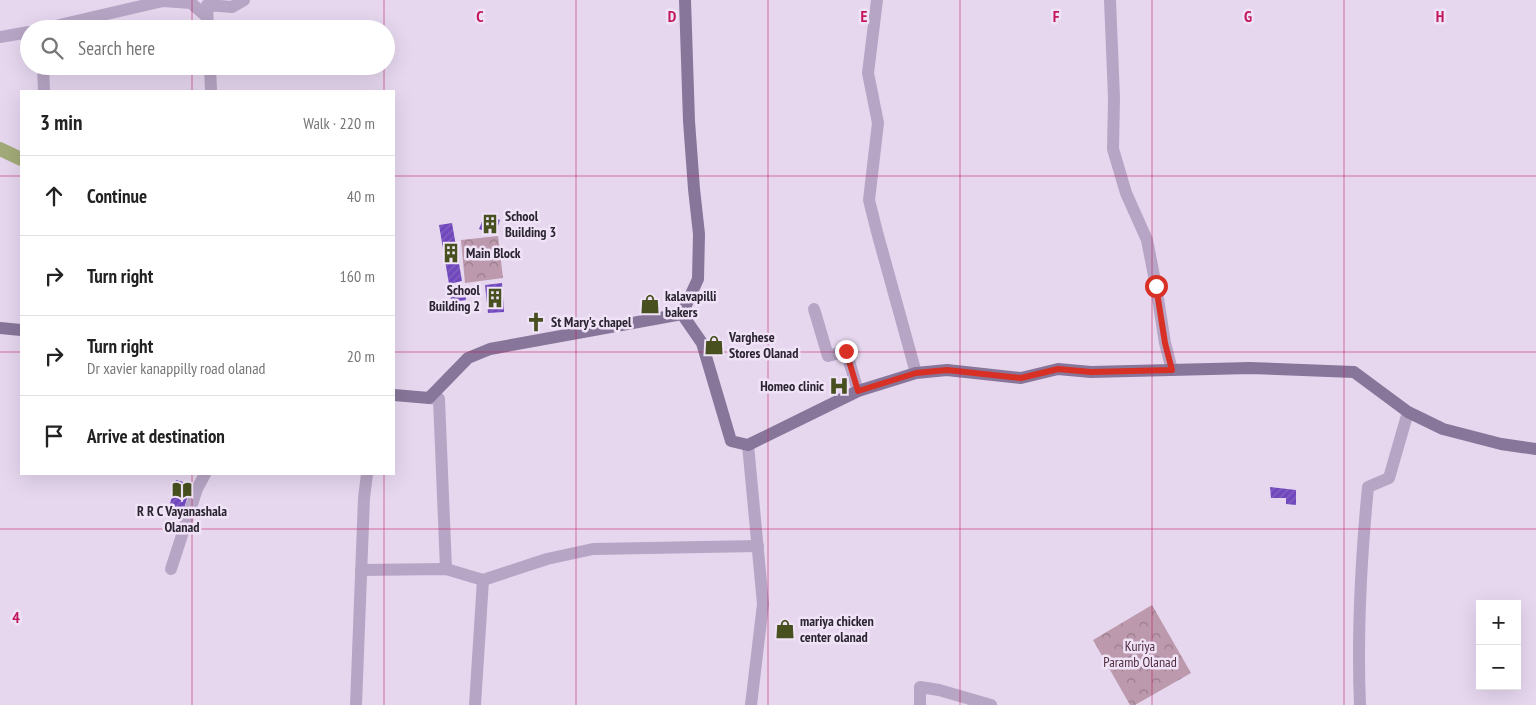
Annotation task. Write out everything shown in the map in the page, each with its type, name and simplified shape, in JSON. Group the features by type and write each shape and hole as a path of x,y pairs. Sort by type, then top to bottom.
{"main road":[{"path":"682,314 698,280 699,234 689,121 685,0"},
{"path":"395,395 429,398 468,358 490,349 682,314"},
{"path":"682,314 702,343 731,441 748,445 858,391 916,373 947,370 1021,378 1058,369 1091,372 1250,368 1354,372 1408,412 1443,429 1501,444 1536,450"},
{"path":"0,328 20,330"}],"street":[{"path":"208,20 207,5 232,7 244,0"},
{"path":"877,0 868,73 878,123 870,200 916,373"},
{"path":"1110,0 1114,98 1113,149 1126,193 1147,240 1165,343 1172,370"},
{"path":"81,20 163,1 191,3 205,20"},
{"path":"0,36 20,33"},
{"path":"43,75 44,90"},
{"path":"210,75 211,90"},
{"path":"814,309 828,356 846,351 858,391"},
{"path":"429,398 439,399 446,569"},
{"path":"1360,705 1358,662 1363,534 1368,487 1389,478 1408,412"},
{"path":"748,445 763,604 751,705"},
{"path":"171,569 197,489 204,475"},
{"path":"356,705 367,475"},
{"path":"361,570 446,569 483,580 548,559 593,549 758,546"},
{"path":"475,705 483,580"},
{"path":"920,705 920,687 939,690 991,705"}],"green space":[{"path":"498,236 503,278 465,283 461,240"},
{"name":"Kuriya Paramb Olanad","path":"1152,605 1191,673 1135,705 1130,705 1093,640"}],"building":[{"name":"School Building 3","path":"485,214 500,220 495,235 479,229"},
{"name":"Main Block","path":"452,223 462,281 449,284 439,225"},
{"name":"School Building 2","path":"502,283 504,312 488,313 485,285"},
{"path":"465,288 466,300 451,302 450,290"},
{"path":"176,480 191,484 181,520 167,516"},
{"path":"1270,487 1296,490 1296,505 1286,504 1286,498 1271,498"}],"waterway":[{"path":"0,149 20,159"}],"place":[{"name":"School Building 3","path":"490,224"},
{"name":"Main Block","path":"451,253"},
{"name":"School Building 2","path":"495,298"},
{"name":"kalavapilli bakers","path":"650,304"},
{"name":"St Mary's chapel","path":"536,322"},
{"name":"Varghese Stores Olanad","path":"714,345"},
{"name":"Homeo clinic","path":"839,386"},
{"name":"R R C Vayanashala Olanad","path":"182,490"},
{"name":"mariya chicken center olanad","path":"785,629"}],"route":[{"path":"846,351 858,391 916,373 947,370 1021,378 1058,369 1091,372 1172,370 1165,343 1156,286"}]}
